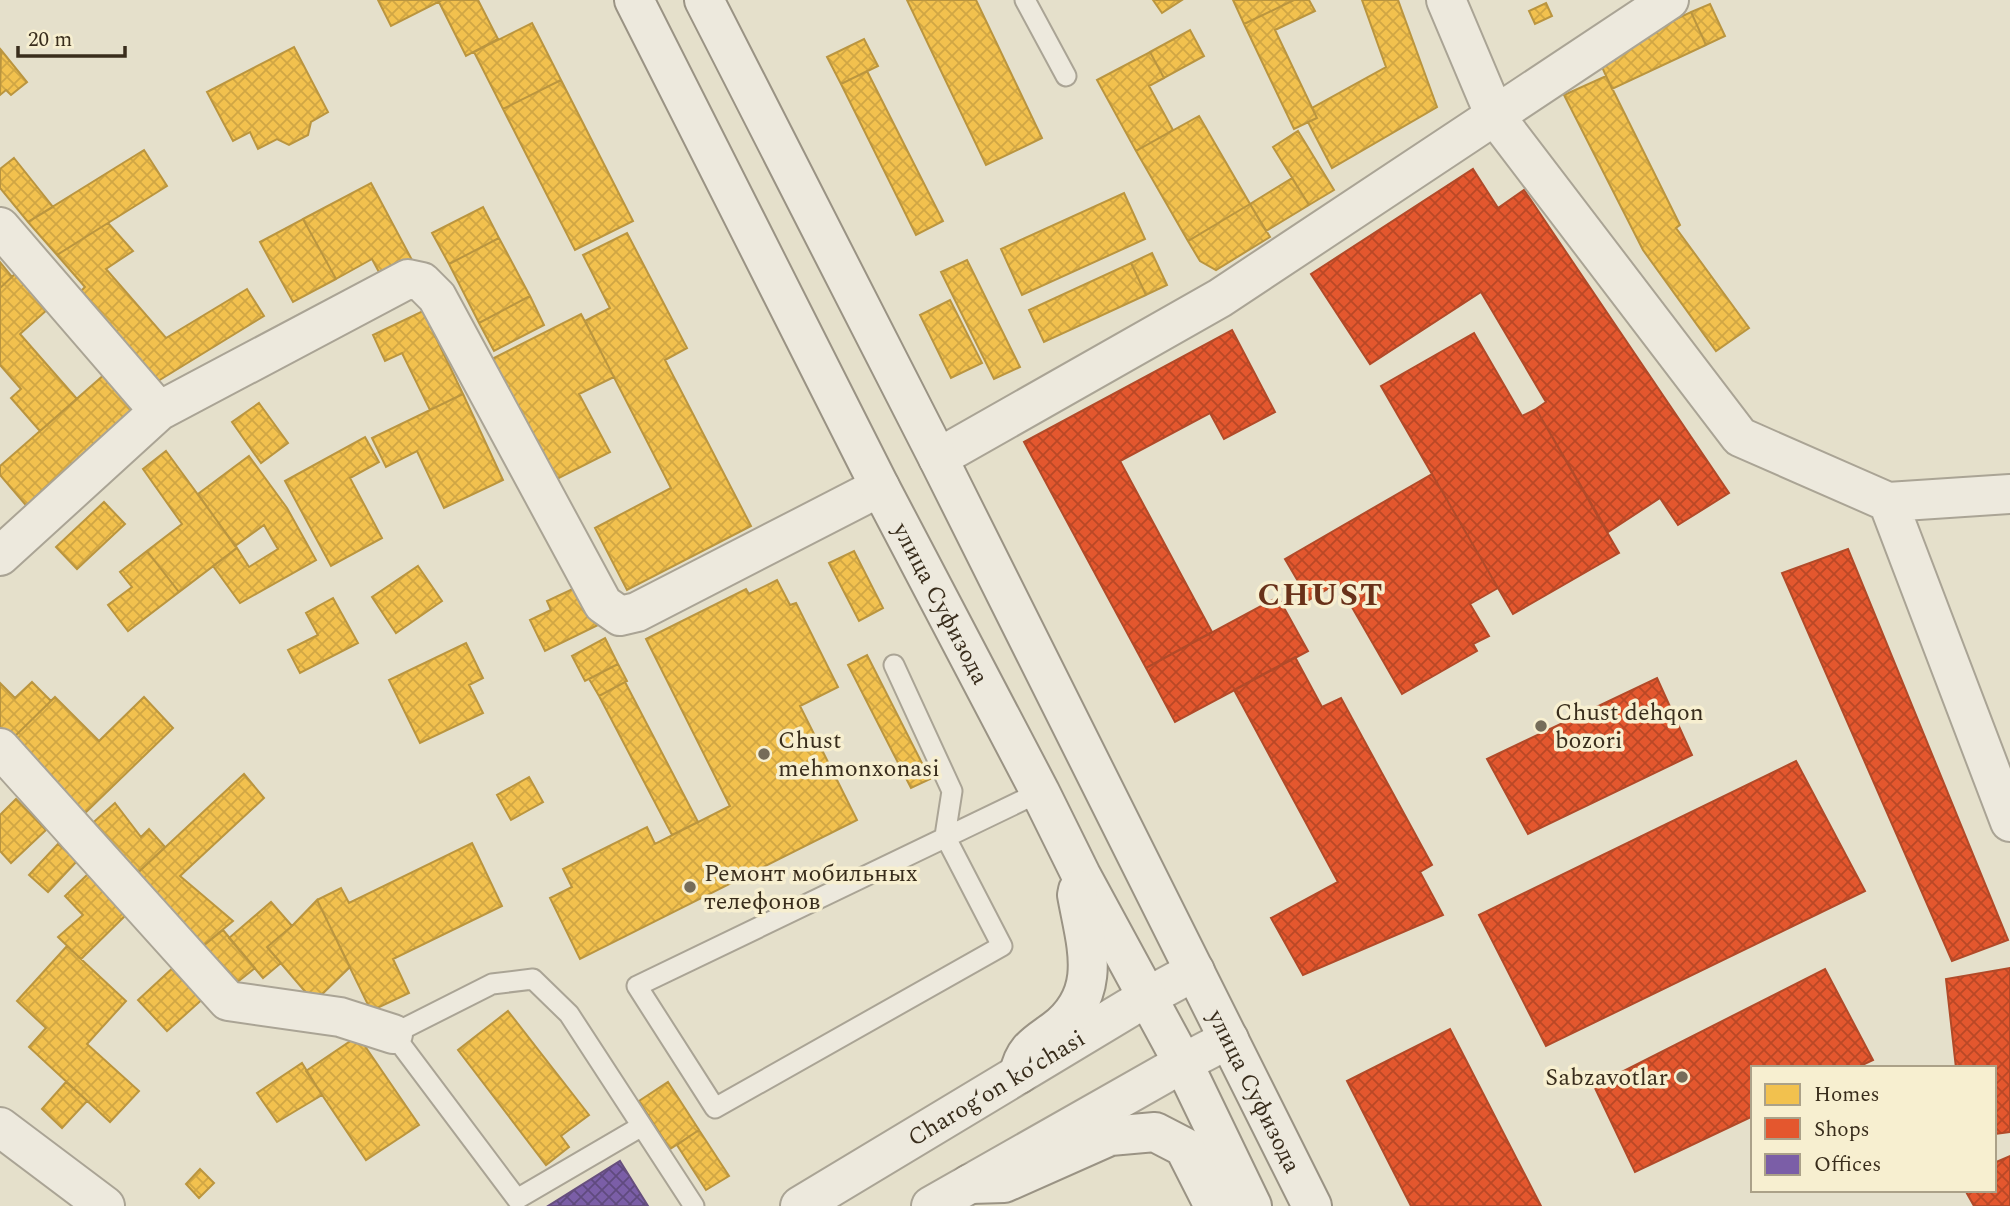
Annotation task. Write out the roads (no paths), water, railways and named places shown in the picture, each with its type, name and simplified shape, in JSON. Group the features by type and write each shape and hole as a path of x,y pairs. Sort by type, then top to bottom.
{"street":[{"name":"улица Суфизода","path":"635,0 880,487 1081,875 1183,1063 1252,1206"},
{"name":"улица Суфизода","path":"704,0 938,458 1312,1206"},
{"path":"1446,0 1495,116 1740,437 1888,502 2010,495"},
{"path":"938,458 1220,298 1660,3"},
{"path":"0,227 159,411"},
{"path":"0,556 159,411 408,279 422,282 437,296 603,604 620,615 637,612 880,487"},
{"path":"1888,502 2010,822"},
{"path":"0,748 228,1001 340,1017 393,1034"},
{"path":"1019,1074 1022,1060 1030,1048 1059,1027 1078,1006 1088,981 1087,945 1077,895 1081,875"},
{"name":"Charog‘on ko‘chasi","path":"800,1206 1147,997 1195,971"},
{"path":"931,1206 1229,1039"},
{"path":"0,1127 105,1206"},
{"path":"970,1184 1004,1184 1110,1136 1155,1132 1184,1147 1214,1206"}],"lane":[{"path":"1025,0 1066,76"},
{"path":"894,665 952,791 945,836 1002,946 715,1108 637,986 945,836 1040,792"},
{"path":"642,1126 517,1199 393,1034 492,984 533,979 569,1014 642,1126 694,1206"}],"place":[{"name":"Chust dehqon bozori","path":"1541,726"},
{"name":"Chust mehmonxonasi","path":"764,754"},
{"name":"Ремонт мобильных телефонов","path":"690,887"},
{"name":"Sabzavotlar","path":"1682,1077"}],"district":[{"name":"CHUST","path":"1321,594"}]}
